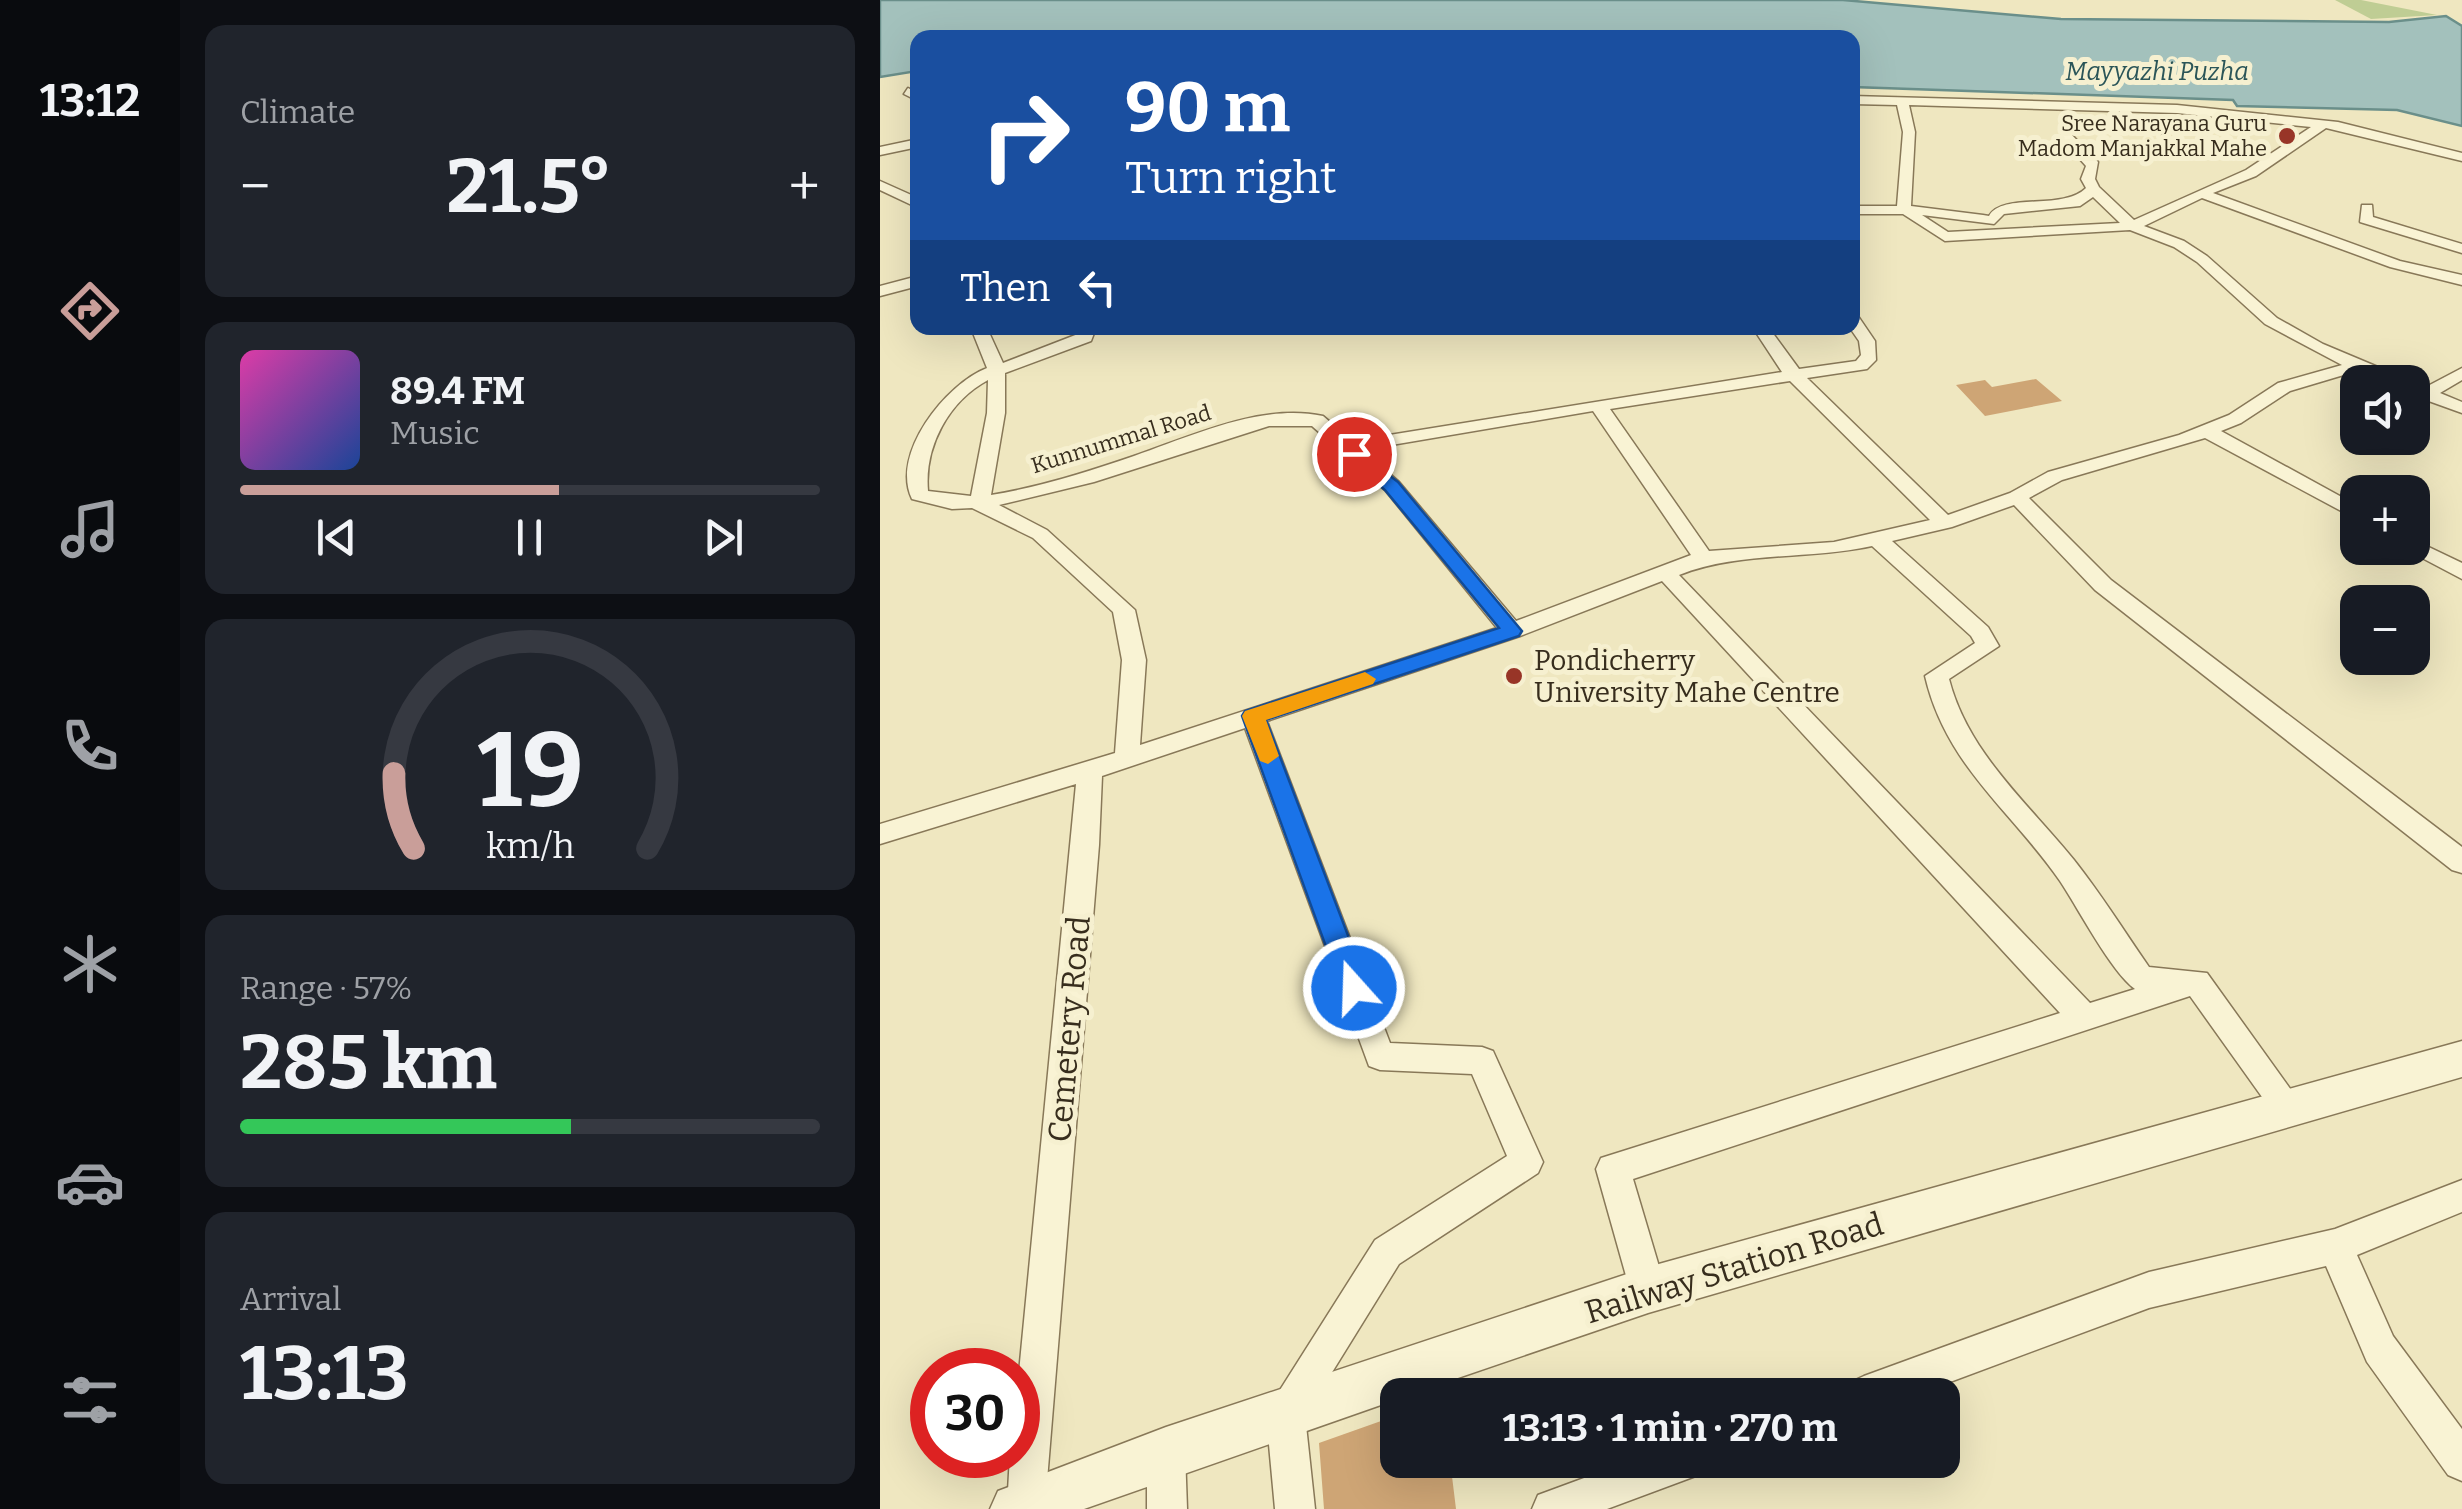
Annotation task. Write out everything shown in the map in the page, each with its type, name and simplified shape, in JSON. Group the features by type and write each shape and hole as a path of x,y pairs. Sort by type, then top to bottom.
{"street":[{"path":"1860,100 2132,106 2324,124 2429,146 2462,158"},
{"path":"1902,102 1909,132 1904,210"},
{"path":"1904,210 1945,237 2132,226 2251,173 2324,124"},
{"path":"2065,135 2093,165 2088,179 2093,189 2132,226 2179,244 2202,259 2271,321 2354,365"},
{"path":"880,151 910,145"},
{"path":"880,185 910,200"},
{"path":"1860,213 1904,210 1945,213 1964,220 1994,220 1999,210 2080,202 2093,189"},
{"path":"2201,192 2395,264 2462,280"},
{"path":"2368,208 2366,219 2462,248"},
{"path":"880,290 910,283"},
{"path":"1347,447 1510,417 1860,365 1869,360 1860,332"},
{"path":"984,335 994,350 1000,383 982,471 980,504 1040,534 1124,610 1134,660 1126,758"},
{"name":"Kunnummal Road","path":"1086,335 1065,348 963,384 934,416 916,482 919,495 956,505 1012,499 1264,421 1317,420 1392,486 1512,631"},
{"path":"1764,335 1795,375 1945,522"},
{"path":"880,834 1088,771 1512,631 1703,558 1834,548 1945,522 2017,497 2055,476 2235,419 2284,387 2340,371"},
{"path":"2430,386 2462,372"},
{"path":"2430,395 2462,408"},
{"path":"1598,405 1703,558"},
{"path":"2206,430 2340,504"},
{"path":"2017,497 2103,585 2462,862"},
{"path":"1876,538 1980,632 1988,646 1937,676 1946,714 1992,783 2066,869 2140,979 2196,982"},
{"path":"2430,555 2462,572"},
{"path":"1666,572 2084,1018"},
{"path":"1253,716 1380,1056 1482,1060 1526,1162 1387,1252 1285,1412 1295,1509"},
{"name":"Cemetery Road","path":"1021,1507 1086,845 1088,771"},
{"path":"1648,1290 1614,1169 2196,982"},
{"path":"2196,982 2288,1108"},
{"name":"Railway Station Road","path":"1021,1507 1166,1452 1648,1290 2462,1059"},
{"path":"1910,1378 2149,1290 2334,1246 2462,1196"},
{"path":"2334,1246 2380,1349 2462,1462"},
{"path":"1166,1452 1167,1509"},
{"path":"1552,1509 1616,1498 1653,1478"}],"green space":[{"path":"2335,0 2361,0 2437,15 2371,19"}],"water":[{"name":"Mayyazhi Puzha","path":"880,0 1843,0 2061,19 2389,22 2446,16 2462,26 2462,126 2397,110 2237,106 2233,100 1860,87 1860,30 910,30 910,72 880,77"}],"building":[{"path":"2036,379 2062,401 1985,416 1956,385 1985,380 1992,387"},
{"path":"1380,1421 1380,1478 1452,1478 1456,1509 1324,1509 1319,1443"}],"slow traffic":[{"path":"1268,756 1253,716 1365,679"}],"place":[{"name":"Sree Narayana Guru Madom Manjakkal Mahe","path":"2287,136"},
{"name":"Pondicherry University Mahe Centre","path":"1514,676"}],"route":[{"path":"1354,454 1392,486 1512,631 1253,716 1354,988"}]}
